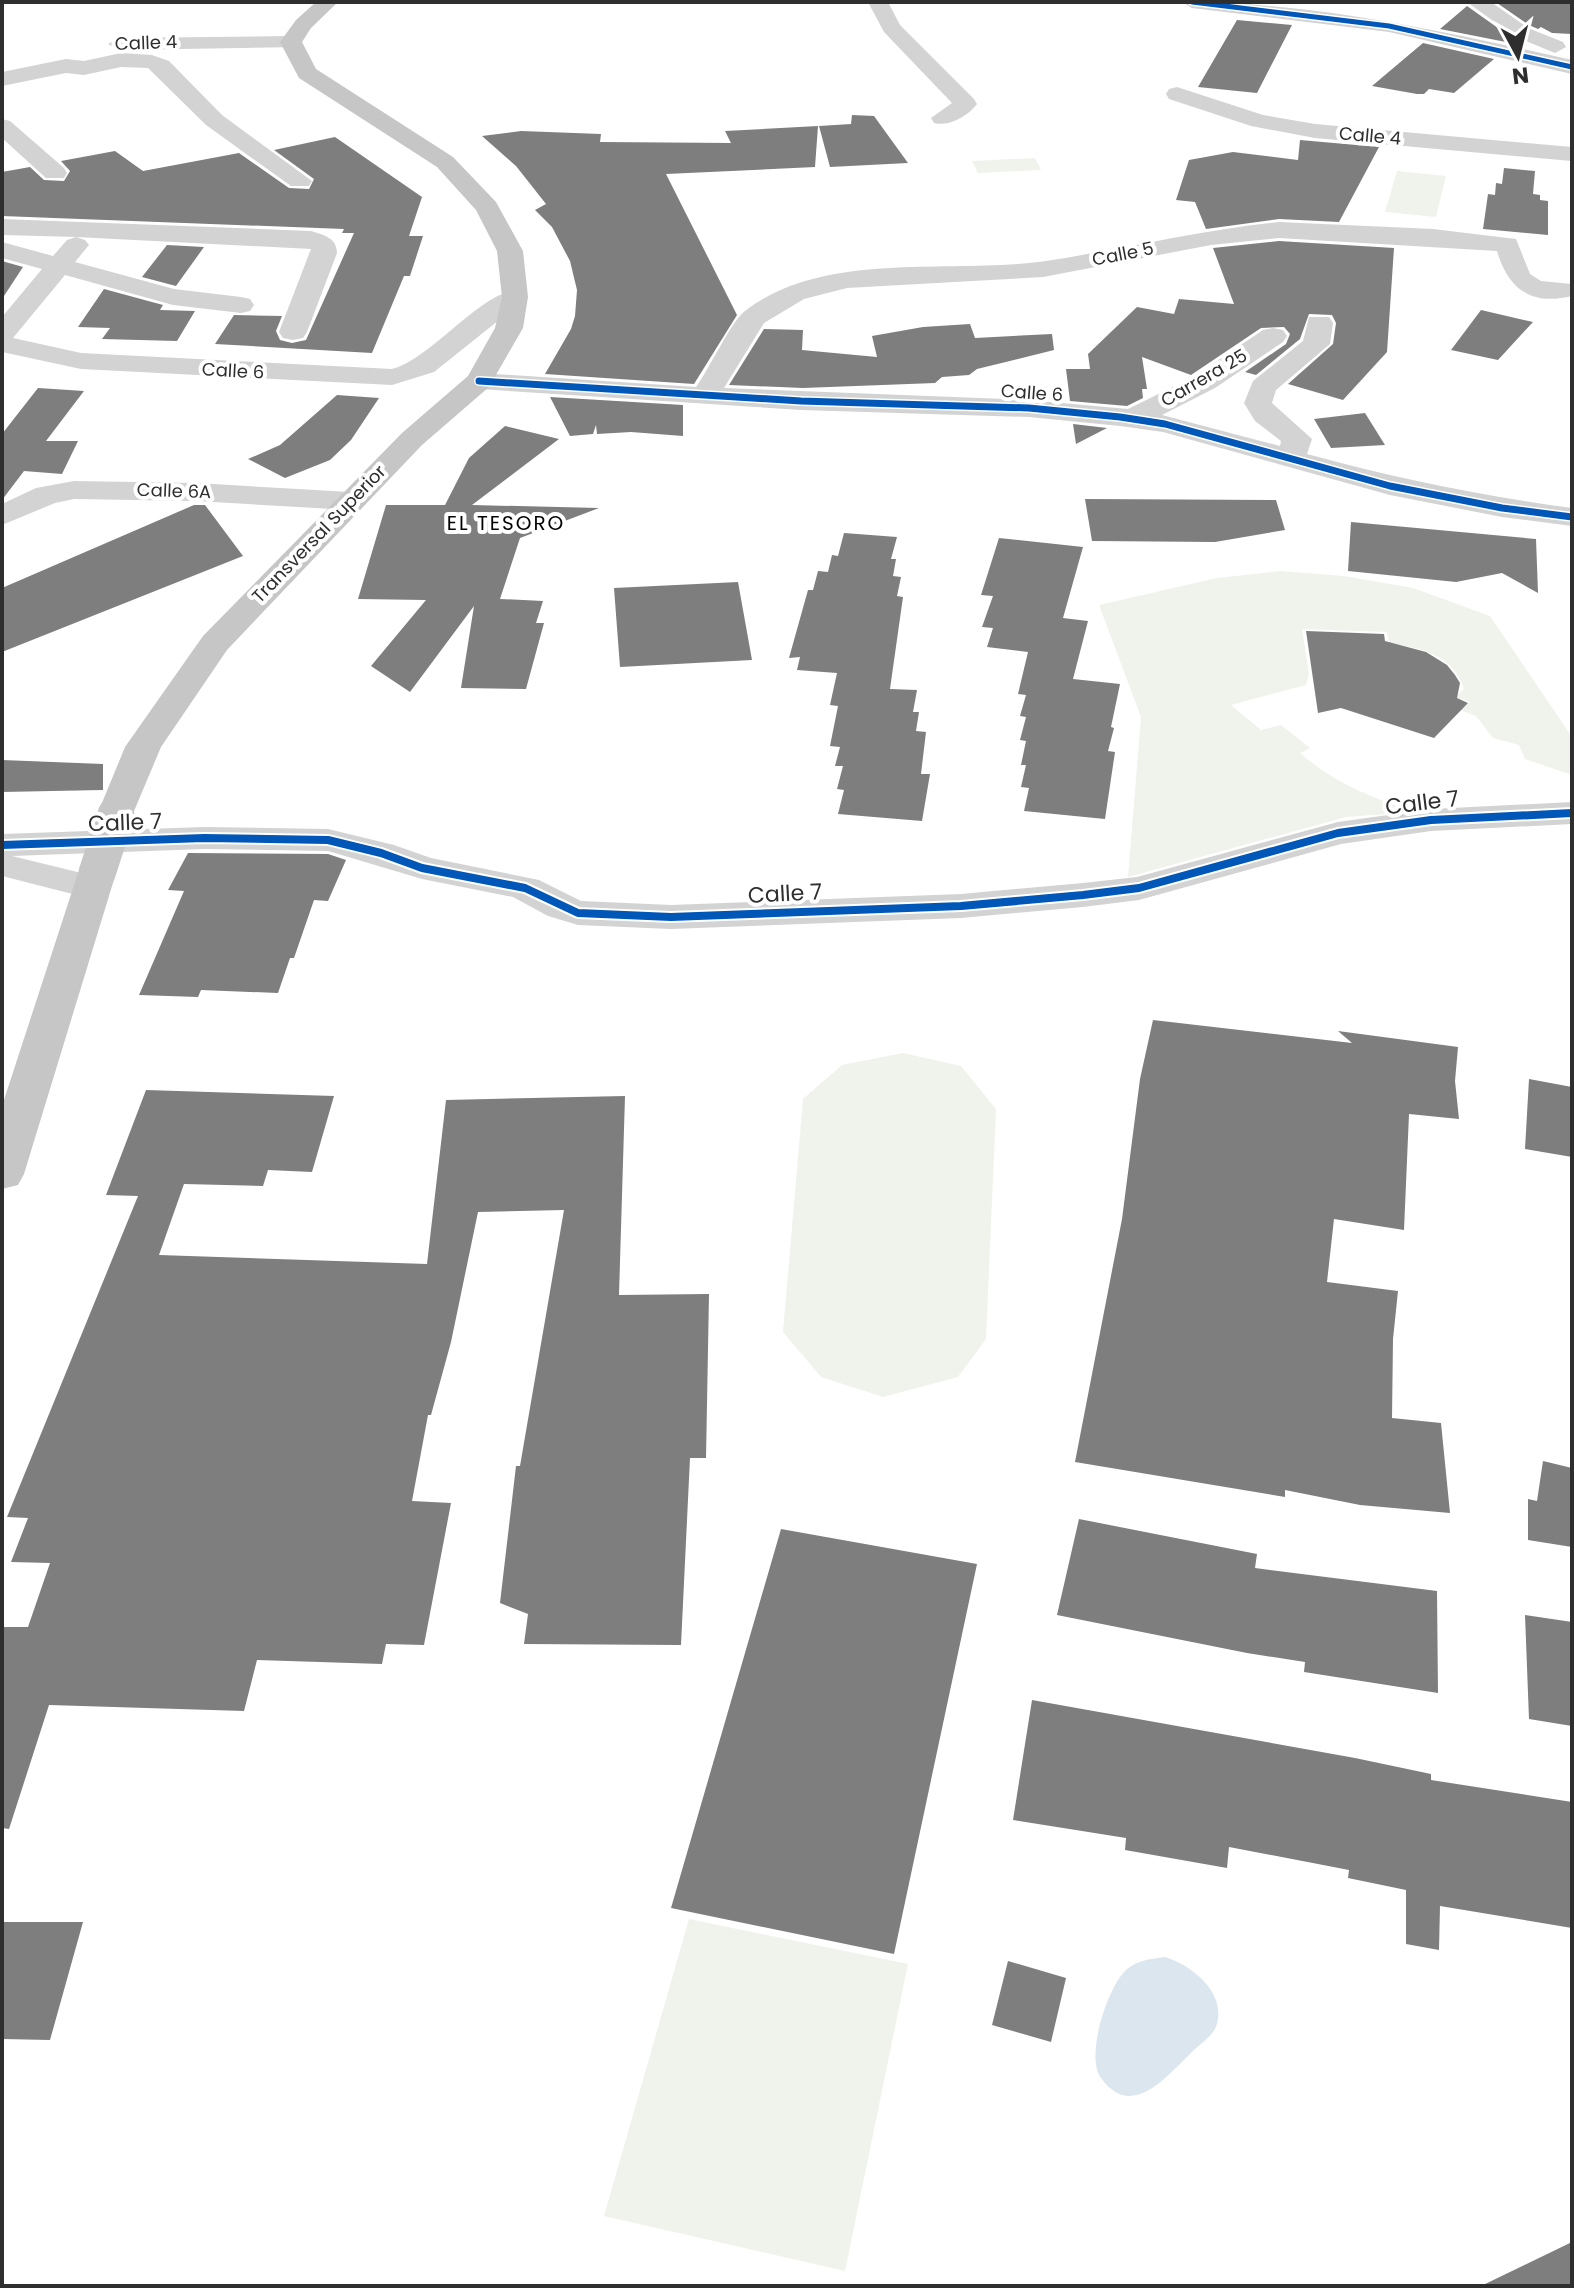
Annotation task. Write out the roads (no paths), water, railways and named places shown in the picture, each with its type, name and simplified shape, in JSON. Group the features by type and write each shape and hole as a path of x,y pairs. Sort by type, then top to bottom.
{"main road":[{"path":"291,42 303,24 328,2"},
{"name":"Transversal Superior","path":"2,1174 116,815 143,747 215,643 412,439 479,381 509,328 515,297 510,251 487,207 445,162 307,73 291,42"}],"street":[{"path":"878,2 891,28 966,104 942,118"},
{"path":"1192,2 1376,23 1572,67"},
{"path":"1477,2 1521,32 1572,53"},
{"name":"Calle 4","path":"2,60 41,51 98,45 291,42"},
{"path":"2,79 65,63 95,68 121,59 152,62 161,66 214,120 300,181"},
{"name":"Calle 4","path":"1177,94 1259,121 1315,131 1570,154"},
{"path":"2,126 55,173"},
{"path":"2,227 294,236 324,245 293,332"},
{"path":"2,334 90,228"},
{"name":"Calle 5","path":"704,395 721,373 753,318 795,293 847,280 1043,269 1211,237 1279,230 1433,237 1507,244 1517,274 1529,286 1570,293"},
{"path":"871,279 883,266 877,249"},
{"path":"2,250 173,297 241,305"},
{"name":"Calle 6","path":"2,344 37,354 107,363 392,377 422,370 515,297"},
{"path":"1291,458 1297,439 1265,415 1258,403 1263,387 1316,344 1319,323"},
{"name":"Carrera 25","path":"1133,418 1205,382 1273,336"},
{"path":"455,342 477,337 501,343"},
{"name":"Calle 6","path":"479,381 801,401 1030,407 1133,418 1390,486 1502,508 1572,517"},
{"name":"Calle 6A","path":"2,516 47,495 87,490 196,492 350,501"},
{"name":"Calle 7","path":"2,845 204,838 328,840 381,853 422,868 511,884 544,896 562,908 603,916 671,917 961,906 1139,888 1338,833 1431,820 1572,813"},
{"path":"2,865 95,880"}],"district":[{"name":"EL TESORO","path":"506,523"}]}
